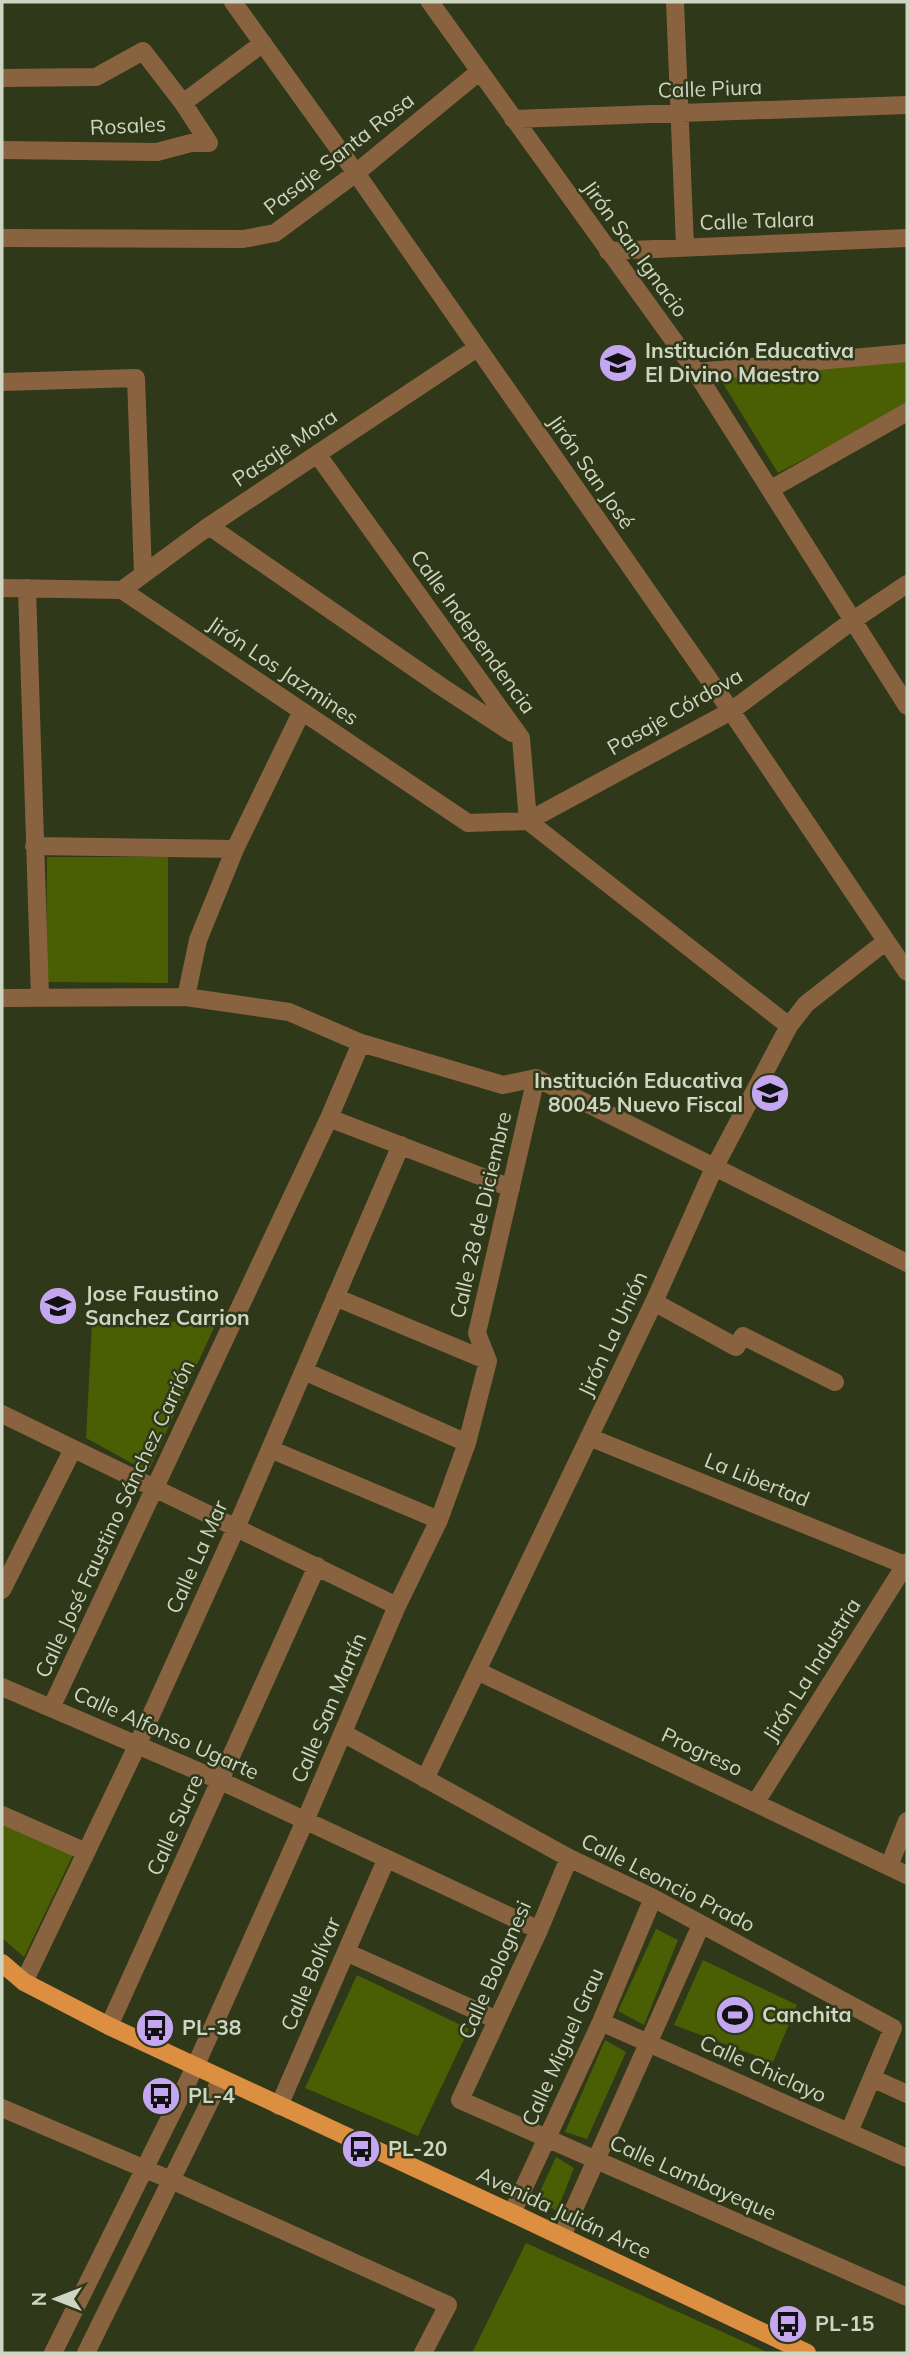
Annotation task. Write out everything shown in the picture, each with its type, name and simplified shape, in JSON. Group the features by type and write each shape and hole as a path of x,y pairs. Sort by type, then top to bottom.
{"main road":[{"name":"Avenida Julián Arce","path":"2,1964 24,1982 109,2026 807,2353"}],"street":[{"name":"Jirón San José","path":"233,2 356,173 907,972"},
{"name":"Jirón San Ignacio","path":"430,2 696,372 907,706"},
{"path":"675,2 685,247"},
{"name":"Rosales","path":"183,103 263,43"},
{"name":"Rosales","path":"2,78 96,77 143,51 183,103 209,143 191,143 157,152 2,150"},
{"name":"Pasaje Santa Rosa","path":"2,238 243,239 275,233 356,173 480,71"},
{"name":"Calle Piura","path":"513,119 907,105"},
{"name":"Calle Talara","path":"608,251 907,238"},
{"name":"Pasaje Mora","path":"122,590 209,526 477,348"},
{"path":"696,372 907,352"},
{"path":"2,382 135,379 143,575"},
{"path":"771,489 907,412"},
{"name":"Calle Independencia","path":"317,454 521,738 528,821"},
{"path":"209,526 442,687 521,738"},
{"name":"Pasaje Córdova","path":"528,821 730,712 852,621 907,584"},
{"path":"2,588 122,590"},
{"path":"27,589 40,997"},
{"name":"Jirón Los Jazmines","path":"122,590 468,823 528,821"},
{"path":"186,997 198,940 235,849 302,711"},
{"path":"528,821 789,1026"},
{"path":"34,846 235,849"},
{"name":"Jirón La Unión","path":"425,1779 654,1302 714,1168 789,1026 806,1004 885,942"},
{"path":"2,998 186,997 289,1012 361,1044 503,1085 536,1078 907,1263"},
{"name":"Calle José Faustino Sánchez Carrión","path":"51,1708 329,1118 361,1044"},
{"name":"Calle 28 de Diciembre","path":"488,1360 477,1333 536,1078"},
{"path":"329,1118 510,1188"},
{"name":"Calle La Mar","path":"24,1982 137,1746 236,1528 401,1145"},
{"path":"335,1297 488,1360"},
{"path":"654,1302 736,1347 743,1336 835,1382"},
{"name":"Calle San Martín","path":"54,2353 195,2067 397,1606 439,1520 467,1443 488,1360"},
{"path":"304,1371 467,1443"},
{"path":"2,1414 397,1606"},
{"name":"La Libertad","path":"589,1437 907,1564"},
{"path":"2,1590 72,1449"},
{"path":"270,1449 439,1520"},
{"name":"Jirón La Industria","path":"756,1802 907,1564"},
{"name":"Calle Sucre","path":"109,2026 317,1566"},
{"name":"Progreso","path":"477,1671 907,1875"},
{"name":"Calle Alfonso Ugarte","path":"2,1687 220,1781 539,1930"},
{"name":"Calle Leoncio Prado","path":"343,1733 569,1858 653,1898 893,2028 872,2078"},
{"path":"2,1815 86,1852"},
{"path":"889,1866 907,1822"},
{"name":"Calle Bolognesi","path":"460,2100 539,1930 569,1858"},
{"name":"Calle Bolívar","path":"279,2106 386,1860"},
{"name":"Calle Miguel Grau","path":"512,2213 601,2022 653,1898"},
{"path":"562,2236 701,1924"},
{"path":"346,1952 497,2020"},
{"name":"Calle Chiclayo","path":"601,2022 907,2158"},
{"path":"849,2132 872,2078 907,2094"},
{"path":"86,2353 221,2079"},
{"name":"Calle Lambayeque","path":"460,2100 907,2297"},
{"path":"2,2108 171,2180 447,2305 424,2353"}],"green space":[{"path":"907,358 907,405 778,473 719,377"},
{"path":"47,857 168,857 168,983 46,982"},
{"path":"217,1321 148,1472 86,1438 92,1323"},
{"path":"2,1822 74,1853 24,1957 2,1938"},
{"path":"656,1929 678,1940 644,2025 618,2011"},
{"name":"Canchita","path":"703,1960 797,2005 773,2062 674,2025"},
{"path":"357,1975 469,2029 418,2136 305,2088"},
{"path":"605,2040 626,2052 587,2139 565,2132"},
{"path":"556,2157 574,2168 557,2211 536,2200"},
{"path":"526,2243 769,2353 472,2353"}],"place":[{"name":"Institución Educativa El Divino Maestro","path":"618,363"},
{"name":"Institución Educativa 80045 Nuevo Fiscal","path":"770,1093"},
{"name":"Jose Faustino Sanchez Carrion","path":"58,1306"},
{"name":"Canchita","path":"735,2015"},
{"name":"PL-38","path":"155,2028"},
{"name":"PL-4","path":"161,2096"},
{"name":"PL-20","path":"361,2149"},
{"name":"PL-15","path":"788,2324"}]}
